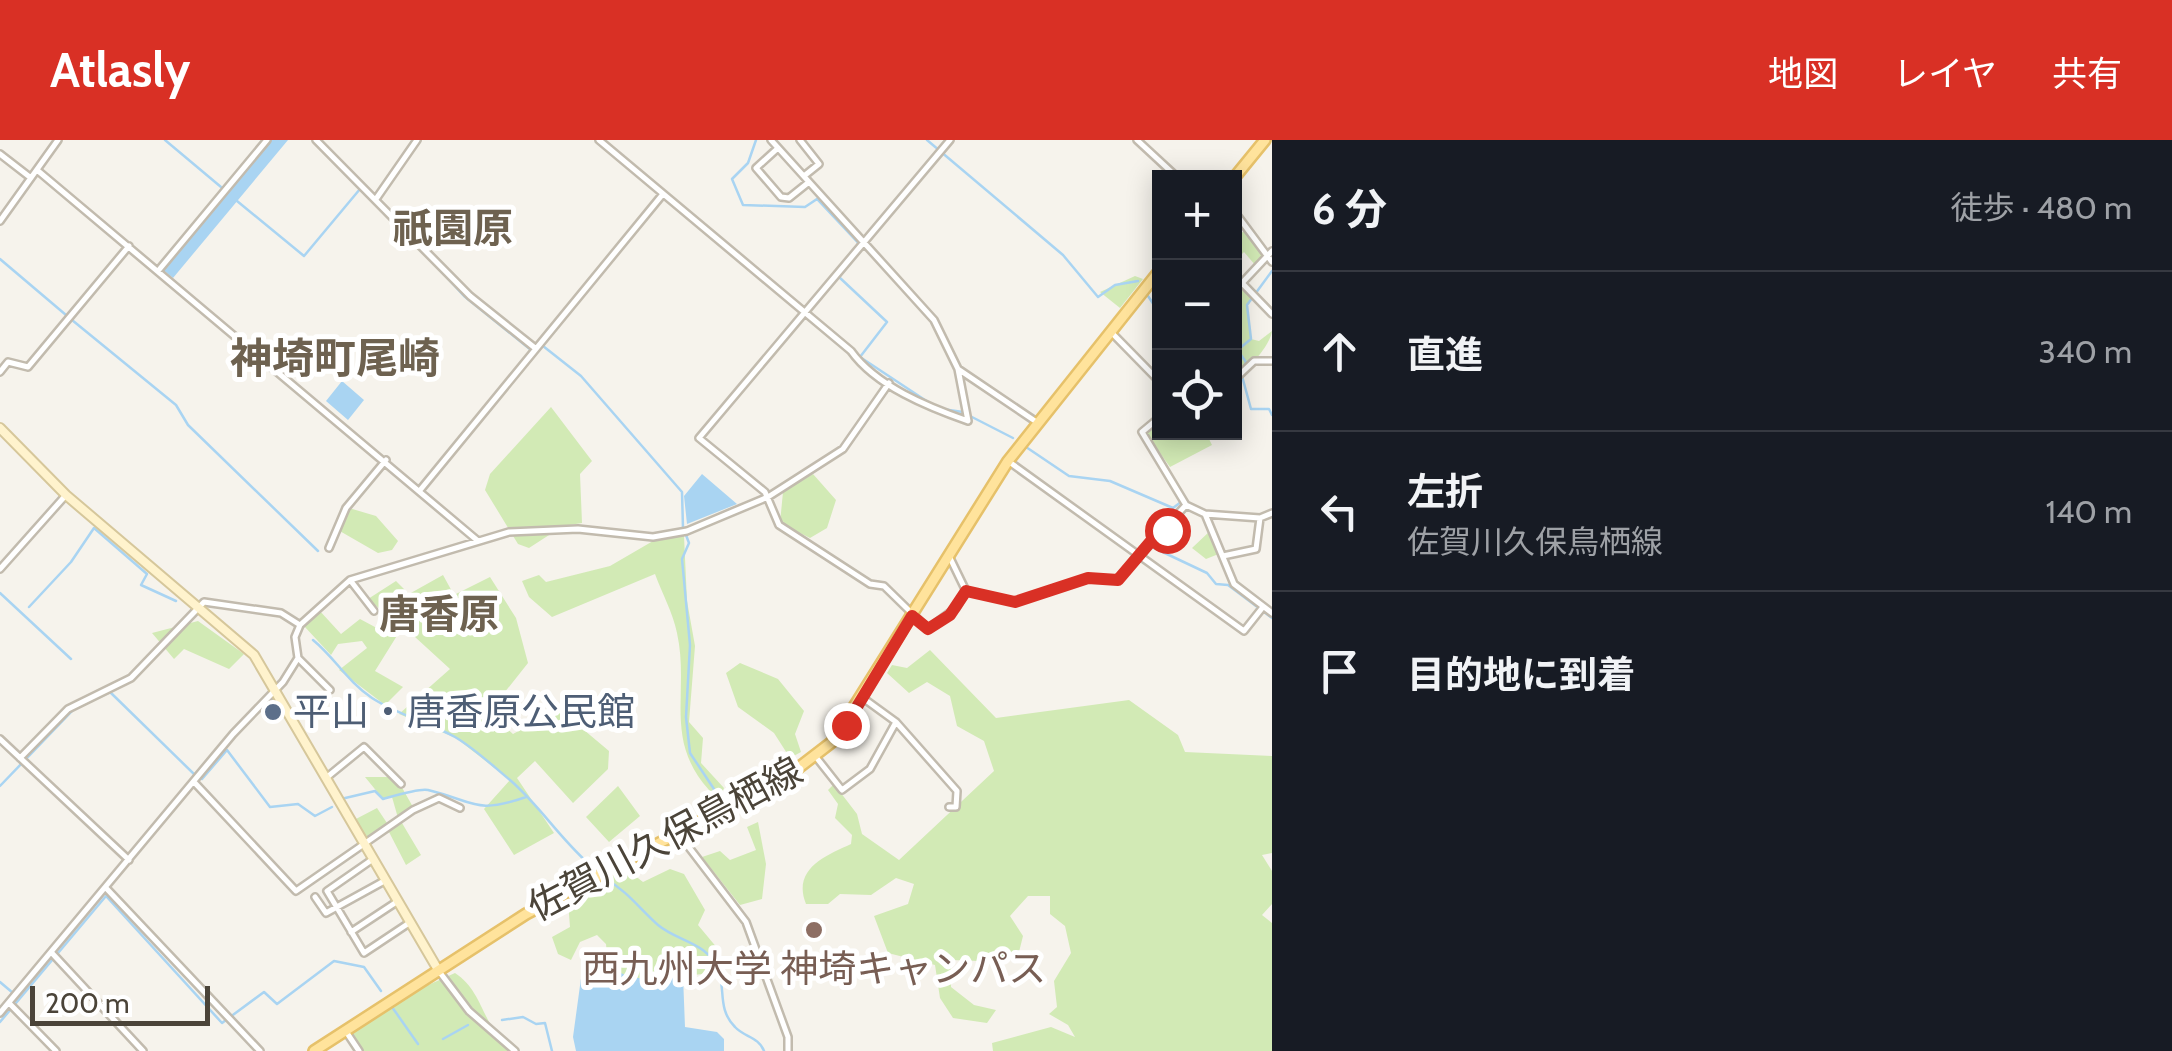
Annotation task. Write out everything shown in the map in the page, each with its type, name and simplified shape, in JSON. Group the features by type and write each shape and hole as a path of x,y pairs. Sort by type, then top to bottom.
{"main road":[{"path":"1241,170 1265,140"},
{"name":"佐賀川久保鳥栖線","path":"314,1051 437,968 676,831 816,757 839,734 863,698 1008,461 1152,280"}],"street":[{"path":"0,221 58,140"},
{"path":"158,271 267,140"},
{"path":"316,140 470,296 535,348"},
{"path":"376,200 417,140"},
{"path":"600,140 851,351 862,366 933,409 968,421 958,369 934,320 860,244 772,140"},
{"path":"778,148 756,168 781,197 789,198 819,164 800,140"},
{"path":"950,140 699,438 768,498 779,524 870,584 884,586 928,629 950,615 966,591"},
{"path":"1137,140 1169,170"},
{"path":"0,154 31,178"},
{"path":"37,170 478,541"},
{"path":"421,490 663,194"},
{"path":"1242,222 1270,256 1242,283 1272,314"},
{"path":"0,372 8,362 28,367 129,246"},
{"path":"1111,332 1152,374"},
{"path":"1242,375 1254,361 1272,361"},
{"path":"958,369 974,384 1038,422"},
{"path":"330,690 298,658 295,637 300,626 350,580 509,532 578,529 653,537 684,532 768,498 843,449 888,383"},
{"path":"1152,424 1142,432 1184,507 1204,514 1260,518 1272,513"},
{"path":"0,428 66,495 245,646 276,688 323,780 437,968 461,1002 515,1051"},
{"path":"329,548 346,508 386,460"},
{"path":"1008,461 1244,631 1260,609"},
{"path":"0,569 66,495"},
{"path":"966,591 1015,602 1088,578 1118,580 1184,507"},
{"path":"1204,514 1234,584 1260,609 1272,614"},
{"path":"1224,556 1256,548 1260,518"},
{"path":"949,556 966,591"},
{"path":"350,580 374,611"},
{"path":"20,758 68,709 131,678 204,602 281,613 300,626"},
{"path":"0,1013 298,658"},
{"path":"863,698 896,722 957,792 956,807 948,807"},
{"path":"816,757 842,790 870,769 896,722"},
{"path":"0,739 129,860"},
{"path":"323,780 364,747 401,784"},
{"path":"194,782 296,891 439,798 460,808"},
{"path":"676,831 746,922 788,1037 788,1051"},
{"path":"373,859 327,891 351,932 364,952 410,922"},
{"path":"315,897 326,914 386,880"},
{"path":"106,888 260,1051"},
{"path":"351,932 398,901"},
{"path":"51,952 143,1051"},
{"path":"9,1002 56,1051"},
{"path":"345,1030 359,1051"}],"green space":[{"path":"1246,230 1265,257 1256,266 1242,254 1242,233"},
{"path":"1135,276 1143,279 1120,308 1100,292"},
{"path":"1242,283 1253,294 1247,305 1251,339 1259,341 1272,331 1267,344 1242,372"},
{"path":"551,407 592,461 580,474 582,523 563,526 529,548 518,544 485,490 490,474"},
{"path":"1152,426 1152,440 1210,440 1212,445 1170,467 1145,432"},
{"path":"813,474 836,500 827,528 810,538 780,523 783,492"},
{"path":"349,508 376,516 398,541 392,550 378,553 338,530"},
{"path":"1210,531 1221,553 1206,559 1192,548"},
{"path":"684,536 687,601 695,646 689,722 703,738 701,763 724,788 717,805 706,809 709,790 686,752 682,733 677,633 655,574 552,617 529,597 522,581 539,575 546,582 610,566 653,541"},
{"path":"443,575 454,595 490,577 516,618 528,663 489,712 513,734 559,709 609,751 608,769 573,803 535,761 517,778 554,833 514,855 484,809 510,780 456,738 399,714 450,669 403,626 375,671 403,687 385,705 339,670 367,648 362,641 338,644 331,655 304,626 319,610 341,634 360,619 388,634 393,620 368,599 396,581 409,594"},
{"path":"198,621 244,654 229,669 184,649 174,659 152,633"},
{"path":"930,650 996,718 1129,700 1178,735 1185,752 1272,756 1272,853 1262,855 1272,871 1272,904 1262,915 1272,923 1272,1051 993,1051 992,1043 1051,1027 1075,1037 1068,1025 1049,1014 1057,1007 1054,981 1071,953 1065,926 1050,914 1050,896 1028,896 1010,916 1023,936 1019,952 1007,962 951,960 951,987 974,1005 996,1010 987,1023 953,1018 940,998 935,965 888,953 874,916 908,904 914,884 896,878 871,895 840,894 828,904 806,904 803,882 807,873 822,859 851,844 852,835 835,818 838,804 828,790 834,784 857,814 862,834 899,860 994,771 984,741 957,726 950,696 927,682 909,693 887,673 892,665 907,668"},
{"path":"740,663 778,679 804,711 795,734 801,752 790,758 774,733 738,707 726,673"},
{"path":"365,777 396,777 413,807 399,818 421,855 406,865 389,832 369,844 354,820 377,808 387,823 398,818 392,797 383,799"},
{"path":"618,786 640,816 609,842 586,817"},
{"path":"758,822 766,864 762,899 740,905 702,857 720,851 730,860 756,850 747,827"},
{"path":"625,868 643,882 670,869 684,874 705,910 698,925 718,949 720,982 713,973 683,976 673,970 648,979 623,975 608,964 606,944 597,935 580,942 571,960 558,954 552,937 570,927 568,901"},
{"path":"455,973 472,990 494,1031 512,1051 363,1051 351,1034 426,986"}],"water":[{"path":"271,140 288,140 173,278 163,270"},
{"path":"342,381 364,400 348,420 326,401"},
{"path":"702,474 737,504 687,524 684,496"},
{"path":"596,961 633,977 652,978 673,969 683,976 685,1027 717,1032 724,1039 724,1051 576,1051 573,1037 582,971"}],"waterway":[{"path":"165,140 221,187"},
{"path":"756,140 748,163 732,179 743,205 805,207 817,199 863,248 839,277 887,322 860,357 934,406"},
{"path":"927,140 1063,255 1098,297 1115,285 1138,281"},
{"path":"1141,140 1173,170"},
{"path":"237,201 304,256 360,189 381,209"},
{"path":"429,258 464,296 531,350"},
{"path":"0,259 66,315"},
{"path":"1242,346 1251,339 1247,305 1272,271"},
{"path":"1148,296 1152,302"},
{"path":"72,320 176,405 188,425 318,551"},
{"path":"543,346 581,376 682,492 683,528"},
{"path":"1238,350 1246,362 1243,369"},
{"path":"1242,376 1251,409 1269,409 1272,415"},
{"path":"942,409 963,412"},
{"path":"970,416 1013,438"},
{"path":"1026,447 1069,476 1110,481 1173,508 1181,502 1186,510 1154,543"},
{"path":"29,607 71,562 94,528 147,574 141,585 176,601"},
{"path":"686,535 689,543 682,559 690,645 686,717 690,753 714,789 710,802"},
{"path":"1152,547 1207,573 1216,584 1228,585 1272,618"},
{"path":"0,593 71,659"},
{"path":"226,608 280,616 296,626"},
{"path":"313,640 372,698 455,737 483,757 521,790 588,863"},
{"path":"0,786 74,709 110,692 195,775"},
{"path":"202,779 227,750 270,807 298,804 315,816 332,807"},
{"path":"341,799 375,791 383,799 424,790 485,806 526,797"},
{"path":"606,879 666,931 707,954 718,970 729,1020 764,1051"},
{"path":"0,1022 106,896 222,1023 264,992 277,1004 334,961 364,967 381,991"},
{"path":"0,982 13,993"},
{"path":"392,1007 418,1044"},
{"path":"502,1020 523,1017 536,1024 545,1023 552,1051"},
{"path":"443,1039 468,1025"}],"place":[{"name":"平山・唐香原公民館","path":"273,712"},
{"name":"西九州大学 神埼キャンパス","path":"814,930"}],"district":[{"name":"祇園原","path":"453,228"},
{"name":"神埼町尾崎","path":"335,358"},
{"name":"唐香原","path":"439,614"}],"route":[{"path":"846,725 912,616 928,629 950,615 966,591 1015,602 1088,578 1118,580 1152,540 1167,530"}]}
